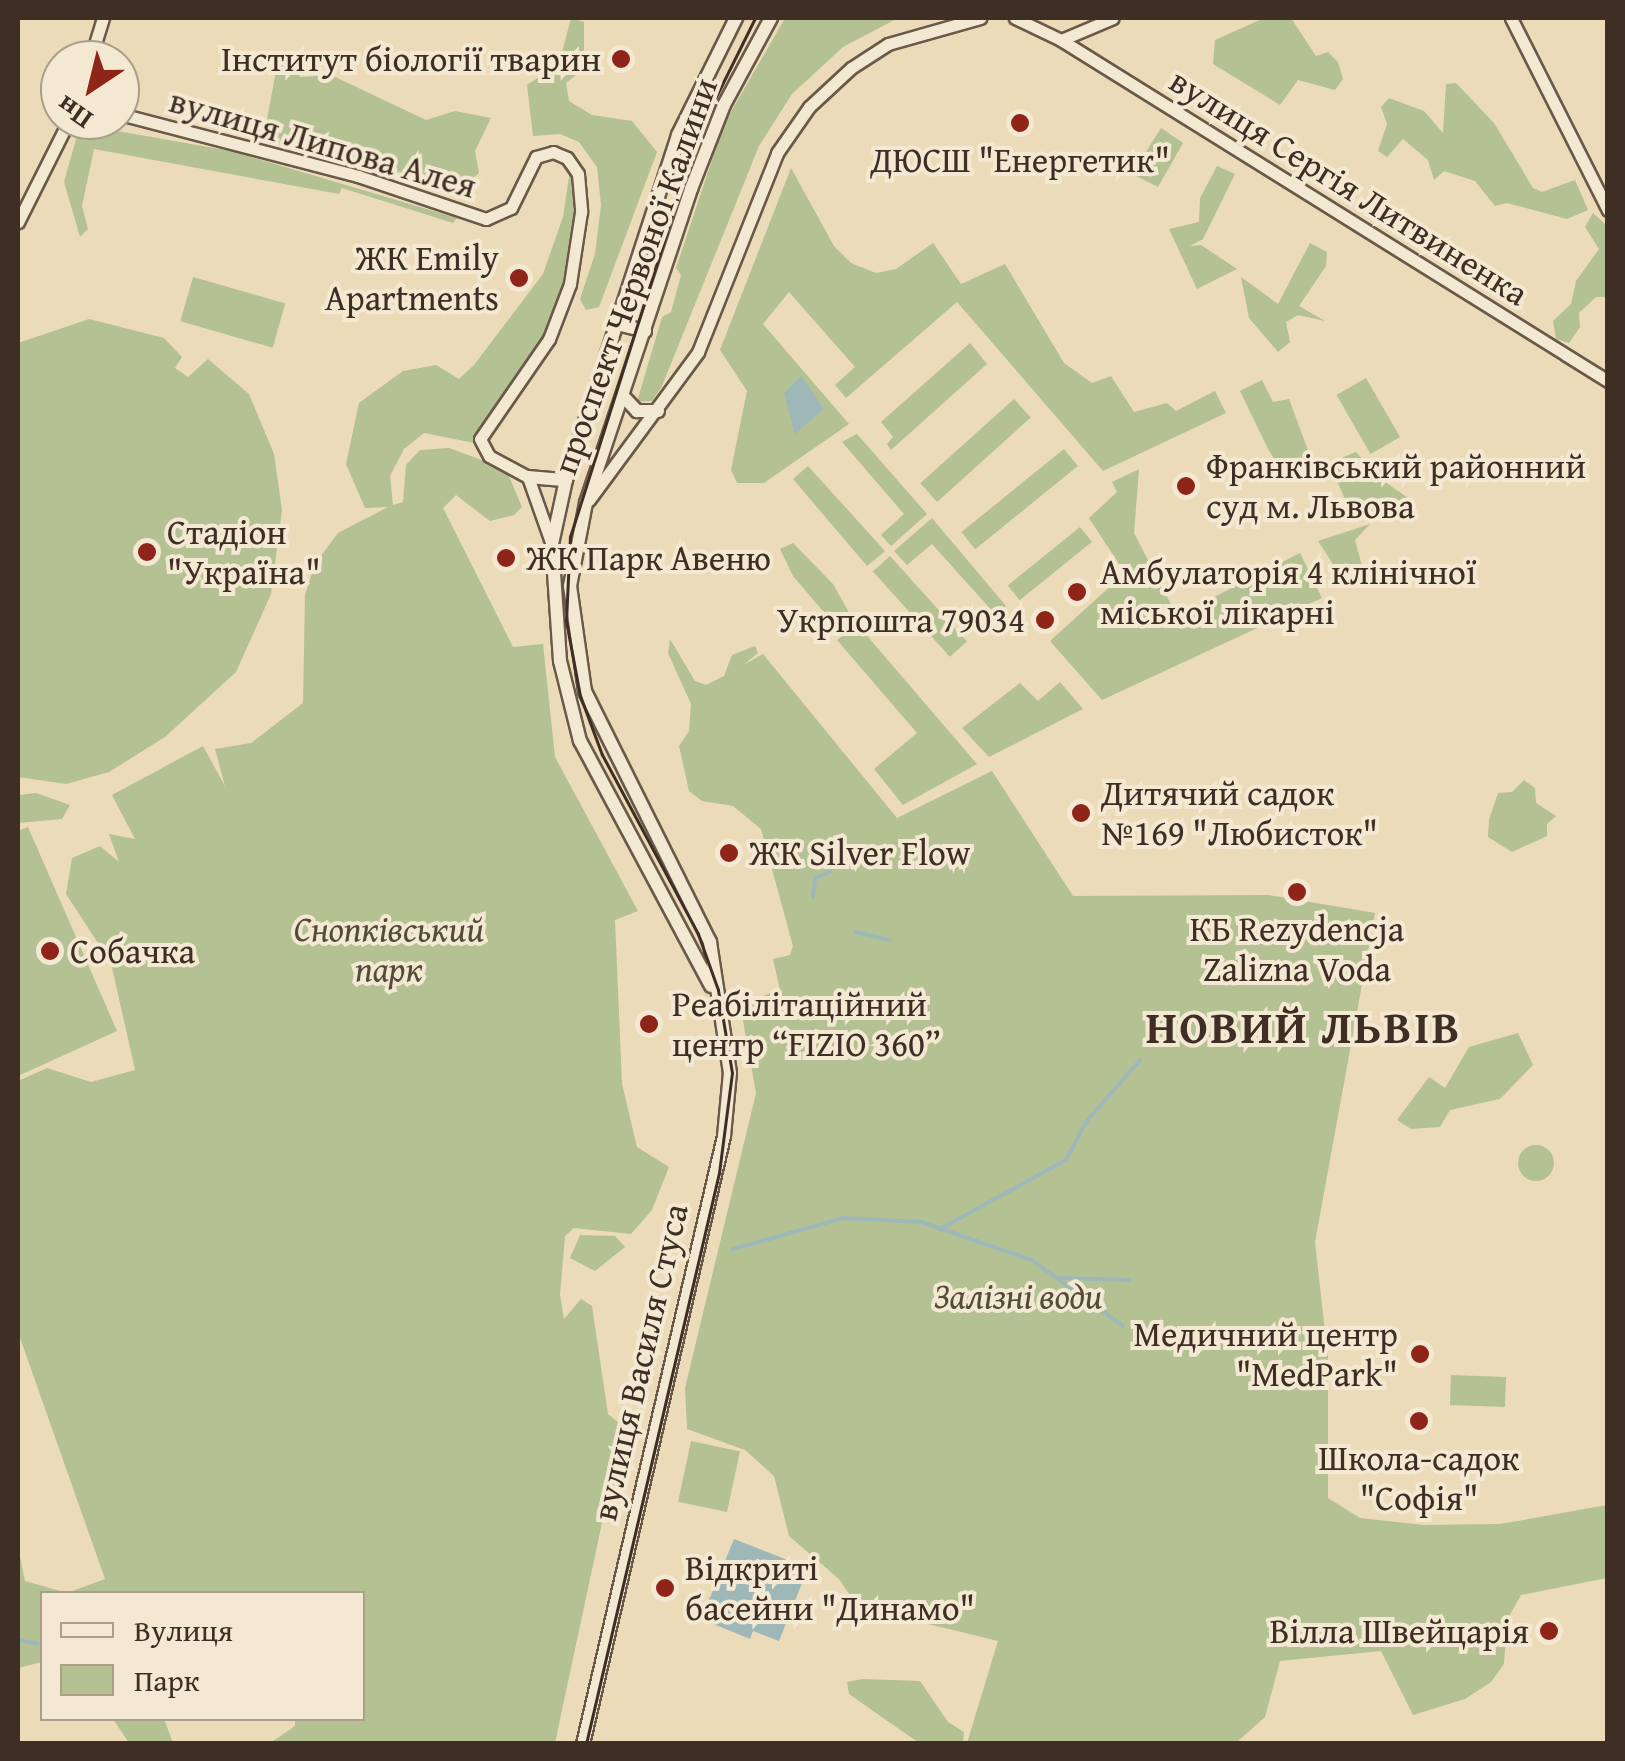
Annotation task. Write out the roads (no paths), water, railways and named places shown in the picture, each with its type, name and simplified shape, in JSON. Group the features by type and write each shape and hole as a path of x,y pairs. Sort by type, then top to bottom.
{"main road":[{"name":"проспект Червоної Калини","path":"561,496 683,121 736,18"},
{"name":"проспект Червоної Калини","path":"586,504 712,134 771,18"},
{"path":"617,324 645,331"},
{"path":"623,396 637,412 658,412"},
{"path":"528,477 566,480"},
{"name":"вулиця Василя Стуса","path":"561,496 552,544 560,661 580,741 715,992"},
{"name":"вулиця Василя Стуса","path":"583,1744 724,1136 730,1072 703,924 605,737 578,668 570,586 586,504"}],"street":[{"name":"вулиця Василя Стуса","path":"586,504 658,412 710,330 778,153 809,107 851,68 888,44 980,18"},
{"path":"1015,18 1061,40 1113,18"},
{"path":"1511,18 1608,210"},
{"name":"вулиця Сергія Литвиненка","path":"1061,40 1608,381"},
{"name":"вулиця Липова Алея","path":"140,119 358,176 486,219 511,208 536,156 553,152 568,158 578,174 582,212 570,284 549,339 480,439 489,456 528,477"},
{"path":"18,222 59,140"},
{"path":"528,477 552,544"}],"water":[{"path":"801,376 824,409 795,434 784,393"},
{"path":"734,1539 808,1568 779,1641 753,1631 750,1639 701,1619"}],"waterway":[{"path":"813,897 815,878 830,872"},
{"path":"855,932 890,940"},
{"path":"940,1229 1066,1160 1086,1122 1140,1060"},
{"path":"733,1249 843,1218 921,1222 1032,1260 1123,1326"},
{"path":"1059,1278 1129,1280"},
{"path":"18,1640 38,1644"}],"tram line":[{"path":"586,1744 719,1173 732,1073 718,990 698,934 602,755 580,696 566,621 570,537 698,133 755,18"}],"place":[{"name":"Інститут біології тварин","path":"621,59"},
{"name":"ДЮСШ \"Енергетик\"","path":"1020,123"},
{"name":"ЖК Emily Apartments","path":"519,278"},
{"name":"Франківський районний суд м. Львова","path":"1186,486"},
{"name":"Стадіон \"Україна\"","path":"147,552"},
{"name":"ЖК Парк Авеню","path":"506,558"},
{"name":"Амбулаторія 4 клінічної міської лікарні","path":"1077,592"},
{"name":"Укрпошта 79034","path":"1045,620"},
{"name":"Дитячий садок №169 \"Любисток\"","path":"1081,813"},
{"name":"ЖК Silver Flow","path":"729,853"},
{"name":"КБ Rezydencja Zalizna Voda","path":"1297,892"},
{"name":"Собачка","path":"50,951"},
{"name":"Реабілітаційний центр “FIZIO 360”","path":"649,1024"},
{"name":"Медичний центр \"MedPark\"","path":"1420,1354"},
{"name":"Школа-садок \"Софія\"","path":"1419,1421"},
{"name":"Відкриті басейни \"Динамо\"","path":"665,1588"},
{"name":"Вілла Швейцарія","path":"1549,1631"}],"district":[{"name":"НОВИЙ ЛЬВІВ","path":"1304,1027"}],"park label":[{"name":"Снопківський парк","path":"389,949"},
{"name":"Залізні води","path":"1018,1296"}]}
